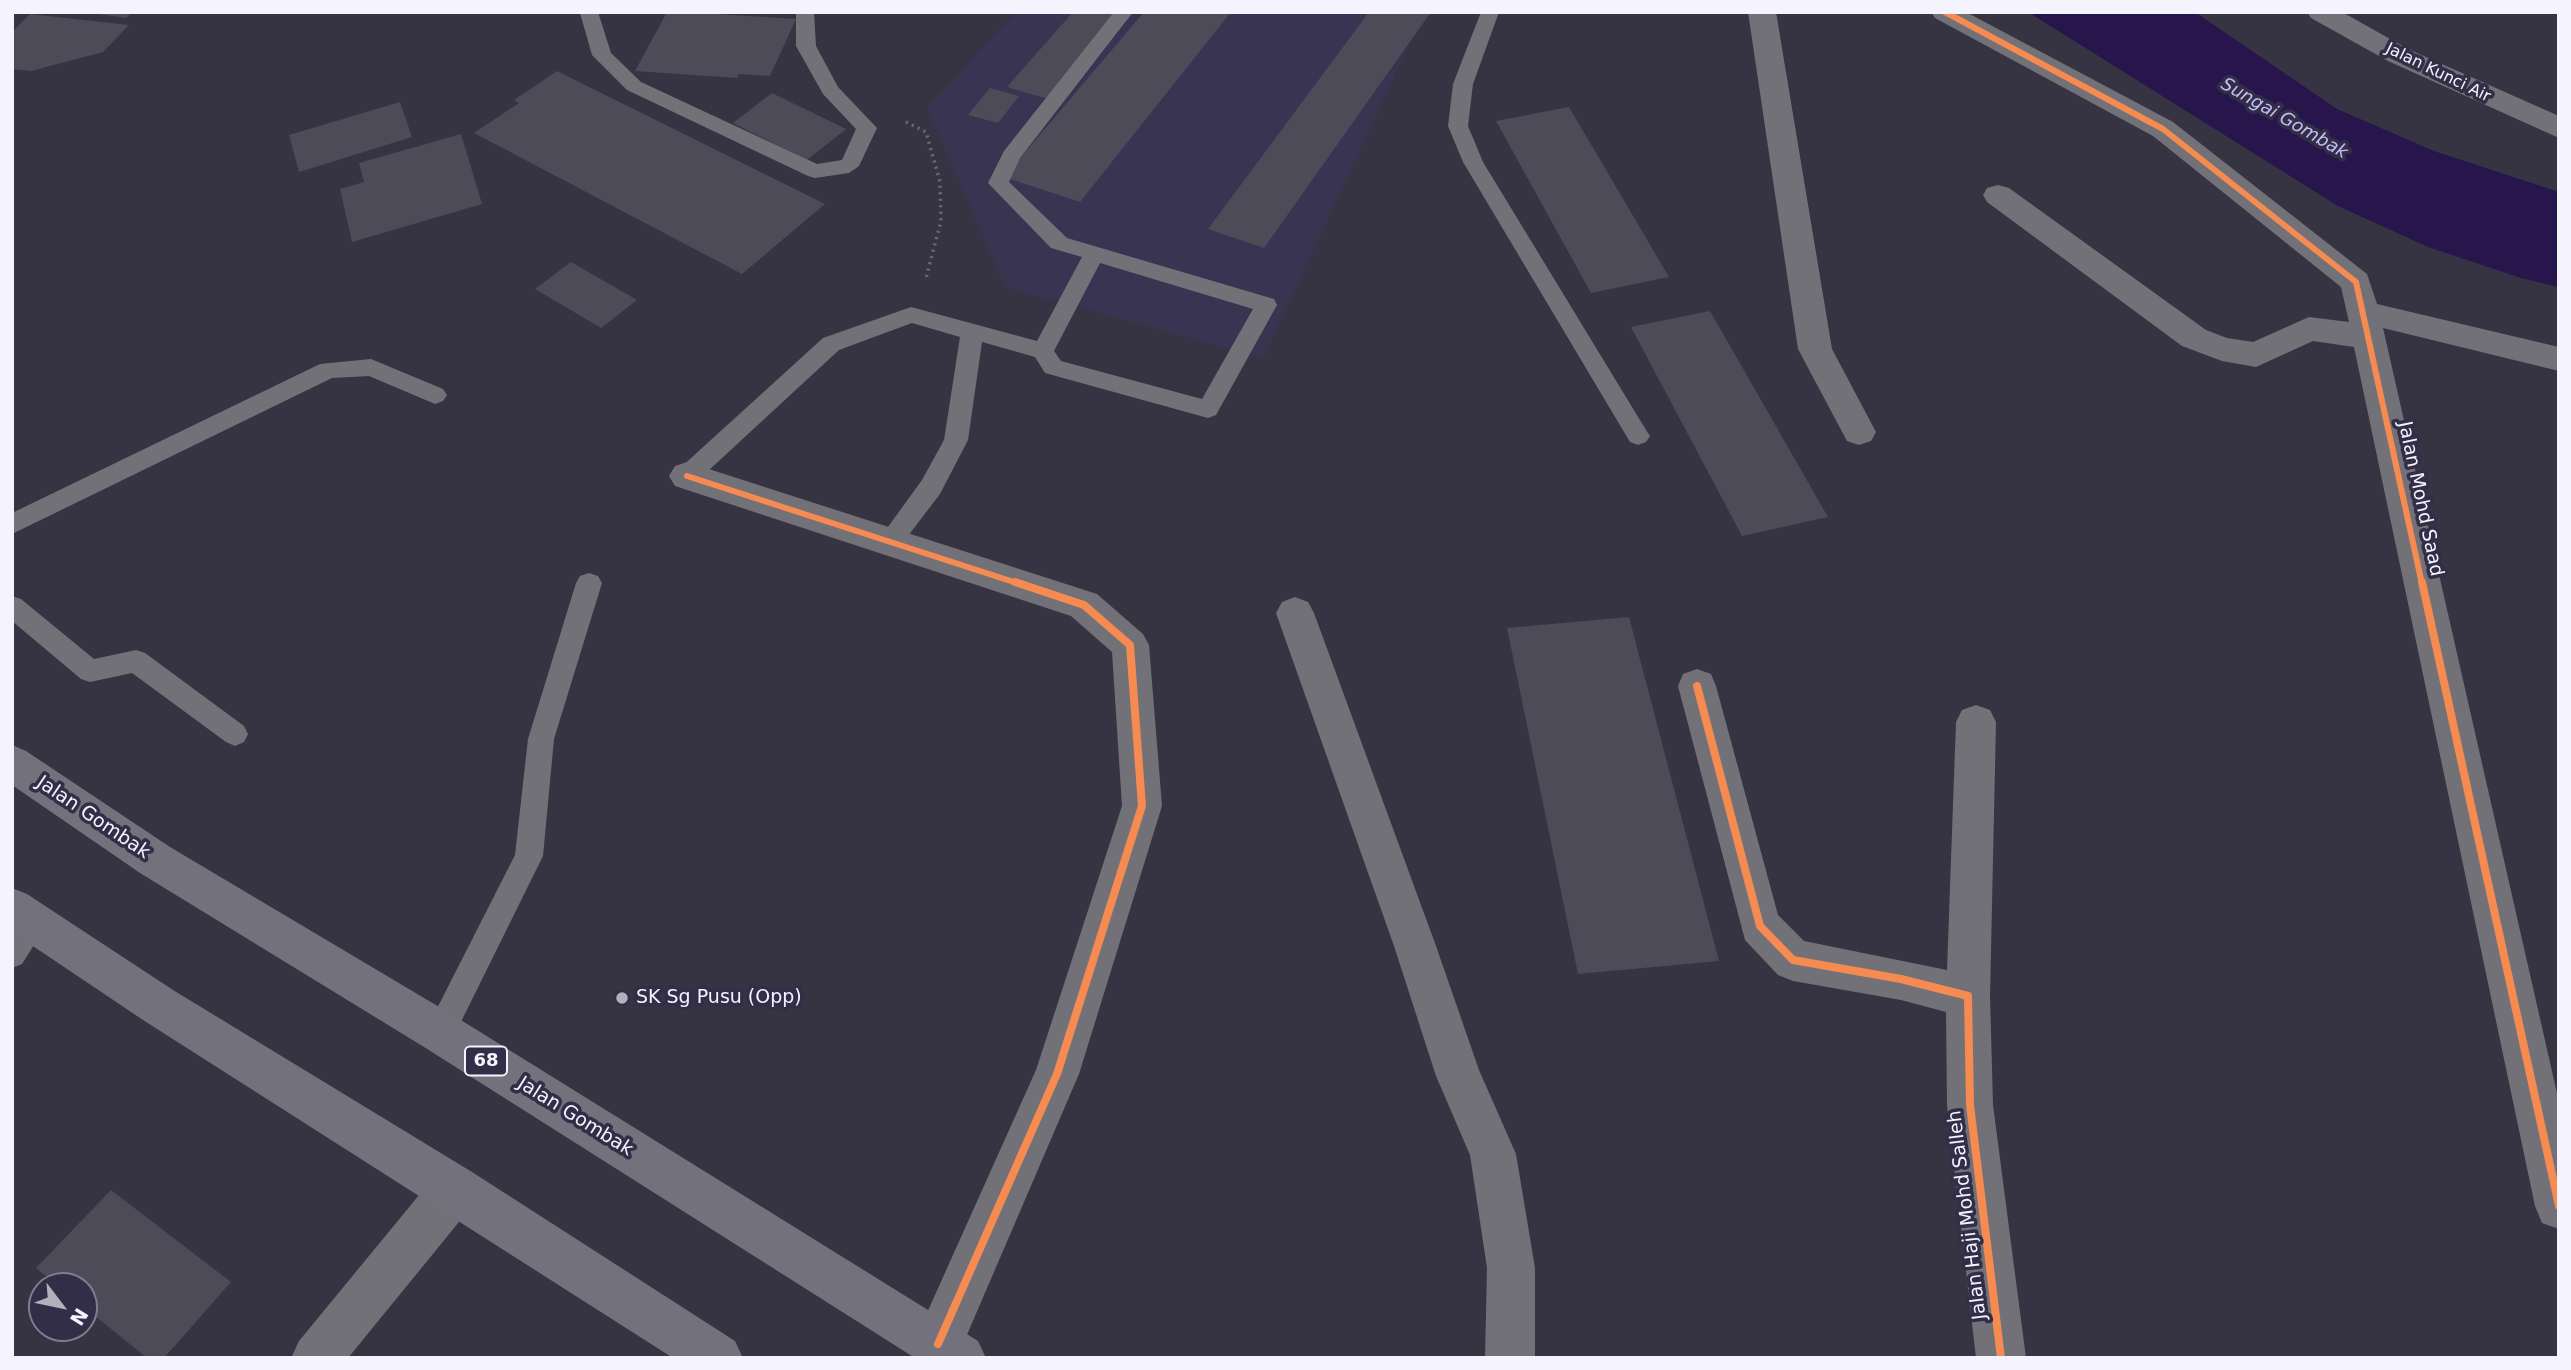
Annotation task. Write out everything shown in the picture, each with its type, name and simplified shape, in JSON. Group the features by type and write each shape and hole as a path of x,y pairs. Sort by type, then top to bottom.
{"main road":[{"name":"Jalan Gombak","path":"12,763 155,860 440,1032 950,1351"},
{"path":"20,927 158,1005 455,1189 718,1358"}],"street":[{"path":"1762,12 1815,349 1859,432"},
{"name":"Jalan Mohd Saad","path":"1945,12 2163,129 2356,282 2559,1206"},
{"name":"Jalan Kunci Air","path":"2320,12 2409,61 2559,128"},
{"path":"1998,195 2194,338 2222,349 2256,355 2309,329 2366,325 2559,359"},
{"path":"687,476 1084,605 1130,645 1142,806 1057,1074 950,1351"},
{"path":"1296,612 1415,946 1458,1076 1493,1154 1511,1268 1510,1358"},
{"path":"1697,687 1760,926 1793,960 1901,979 1968,996"},
{"name":"Jalan Haji Mohd Salleh","path":"1976,722 1968,996 1970,1105 2001,1358"},
{"path":"316,1358 455,1189"}],"lane":[{"path":"589,13 603,55 634,86 815,172 849,166 867,128 830,90 806,46 805,12"},
{"path":"687,476 831,344 911,315 1043,351 1053,367 1208,409 1266,305 1059,243 998,183 1011,156 1124,12"},
{"path":"1490,12 1463,84 1458,126 1473,162 1638,436"},
{"path":"1043,351 1095,253"},
{"path":"889,542 931,487 956,440 972,333"},
{"path":"12,524 328,370 371,368 435,396"},
{"path":"440,1032 529,856 541,739 589,583"},
{"path":"12,606 90,671 136,661 235,733"}],"path":[{"path":"909,122 926,132 940,181 941,208 941,221 929,272 911,315"}],"shaded area":[{"path":"1017,12 1424,12 1263,358 1005,287 927,107"}],"water":[{"name":"Sungai Gombak","path":"2028,12 2195,12 2337,109 2434,151 2559,192 2559,287 2521,278 2428,247 2338,206"}],"building":[{"path":"86,12 132,12 126,18"},
{"path":"667,12 796,19 770,76 739,74 737,78 635,71"},
{"path":"1073,12 1134,12 1058,102 1007,87"},
{"path":"1144,12 1231,12 1080,202 1004,177"},
{"path":"1369,12 1431,12 1264,248 1208,229"},
{"path":"30,14 129,25 103,52 31,71 12,69 12,32"},
{"path":"557,71 825,204 742,274 474,133 519,103 514,100"},
{"path":"990,88 1019,96 998,123 968,115"},
{"path":"772,93 846,129 807,160 733,123"},
{"path":"400,102 412,137 299,172 289,135"},
{"path":"1569,107 1669,277 1591,293 1496,121"},
{"path":"461,134 482,204 352,242 340,189 364,182 359,163"},
{"path":"571,262 637,300 601,328 535,289"},
{"path":"1710,311 1828,517 1742,536 1631,327"},
{"path":"1629,617 1719,961 1578,974 1507,628"},
{"path":"111,1190 231,1282 164,1358 147,1358 98,1318 98,1272 41,1272 36,1268"}],"cycle path":[{"path":"1945,12 2163,129 2356,282 2559,1206"},
{"path":"687,476 1084,605 1130,645 1142,806 1057,1074 938,1344"},
{"path":"1697,686 1760,926 1793,960 1901,979 1968,996 1970,1105 2001,1358"}],"place":[{"name":"SK Sg Pusu (Opp)","path":"622,998"}]}
